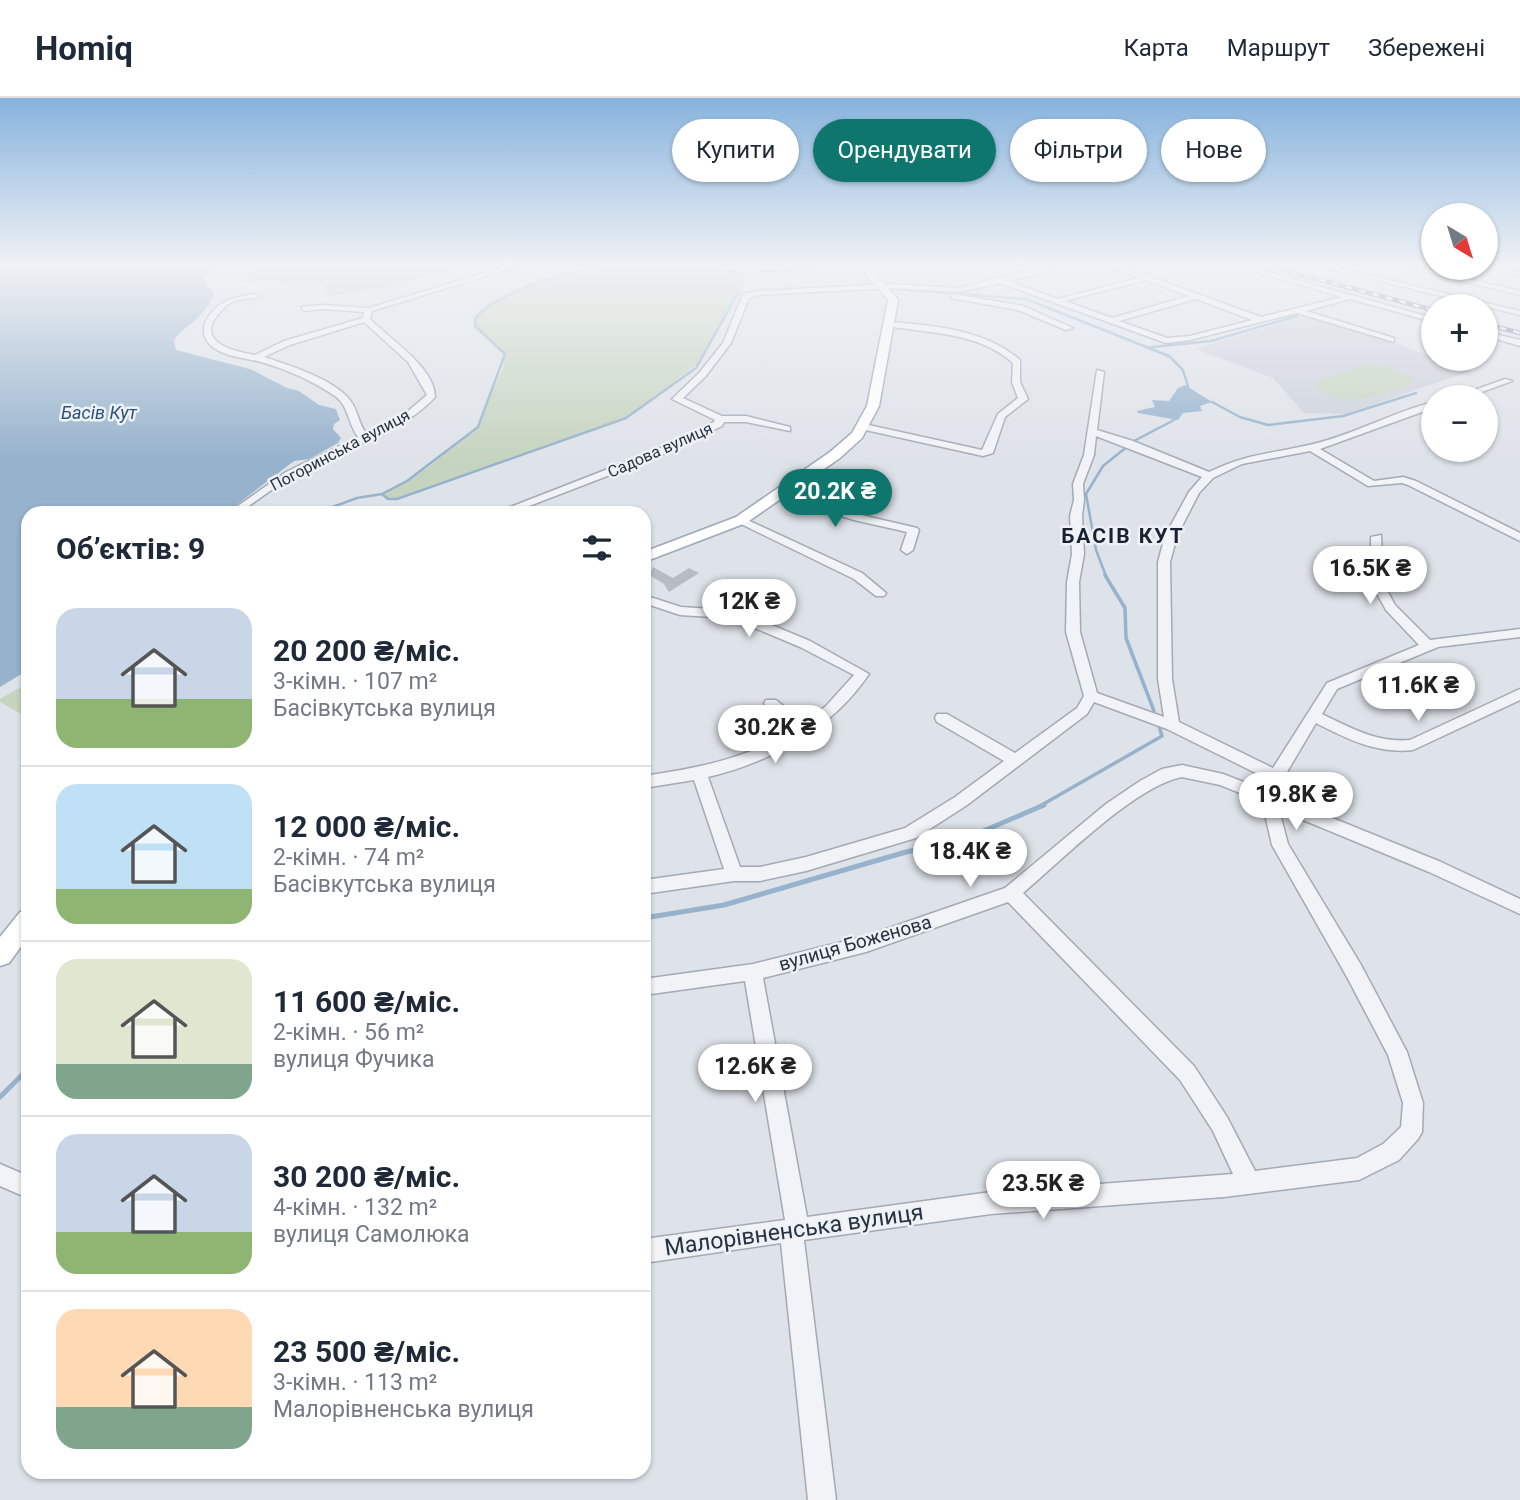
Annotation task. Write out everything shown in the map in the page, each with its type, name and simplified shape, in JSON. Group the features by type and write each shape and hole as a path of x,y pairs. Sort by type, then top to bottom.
{"main road":[{"path":"651,555 741,520 835,455 864,427 873,406 889,330"},
{"path":"0,955 21,928"}],"street":[{"path":"207,330 210,339 222,350 256,358 326,386 347,400 353,410 358,432 363,436"},
{"path":"256,358 287,343 323,330"},
{"name":"Погоринська вулиця","path":"243,506 292,473 424,407 432,395 418,366 376,330"},
{"name":"Садова вулиця","path":"518,506 658,453 719,424 720,419 677,399 702,375 727,342 732,330"},
{"path":"864,427 983,453 989,452 1001,416 1023,399 1016,382 1017,362 1009,354 968,337 929,330"},
{"path":"1136,330 1158,339 1175,341 1218,330"},
{"path":"1361,330 1391,340"},
{"path":"1498,337 1520,343"},
{"path":"651,886 734,874 760,874 806,864 910,833 937,818 1082,711 1091,695 1073,632 1073,582 1078,554 1076,516 1078,484 1086,468 1100,372"},
{"path":"1498,385 1508,382"},
{"path":"1172,725 1166,679 1164,562 1171,536 1194,492 1209,476 1260,456 1312,448 1421,409"},
{"path":"720,419 746,419 787,429"},
{"path":"1093,431 1209,476"},
{"path":"1312,448 1372,484 1403,480 1412,483 1520,538"},
{"path":"781,494 858,518 913,530 907,550"},
{"path":"741,520 858,576 880,593"},
{"path":"1377,537 1377,583 1390,607 1428,646"},
{"path":"651,604 680,611 729,614 805,644 862,674 850,693 831,712 804,731 758,753 699,774 651,781"},
{"name":"Малорівненська вулиця","path":"651,1250 794,1228 991,1203 1249,1182 1359,1169 1391,1152 1411,1132 1413,1102 1397,1052 1354,971 1280,845 1269,800 1276,776 1332,687 1428,646 1520,633"},
{"path":"1313,716 1363,740 1398,748 1413,745 1520,694"},
{"path":"1091,695 1172,725 1276,776"},
{"path":"771,703 804,731"},
{"path":"942,718 1015,760"},
{"name":"вулиця Боженова","path":"651,986 753,972 866,944 1011,893 1112,808 1162,775 1182,771 1199,773 1269,800 1435,867 1520,907"},
{"path":"699,774 734,874"},
{"path":"1011,893 1187,1073 1220,1124 1249,1182"},
{"path":"753,972 794,1228 822,1500"},
{"path":"0,1175 21,1184"}],"shaded area":[{"path":"1256,330 1354,330 1421,353 1421,371 1471,371 1430,385 1421,385 1421,388 1345,414 1304,413 1273,378 1195,349"}],"green space":[{"path":"480,330 717,330 700,362 616,423 397,499 388,499 382,494 426,469 478,427 487,399 503,369 505,354"},
{"path":"1367,365 1392,368 1413,379 1411,384 1386,393 1354,399 1319,391 1315,384 1321,379"},
{"path":"21,687 21,714 0,702 0,699"}],"water":[{"name":"Басів Кут","path":"0,330 183,330 174,340 176,350 250,369 287,388 299,391 319,405 336,409 340,420 334,424 333,429 341,438 338,443 309,459 294,461 235,506 21,506 21,674 0,687"},
{"path":"1185,385 1212,402 1200,406 1202,411 1183,413 1178,420 1138,413 1137,411 1155,407 1152,400 1169,401 1178,388"}],"building":[{"path":"653,567 673,578 689,568 699,573 669,592 664,584 651,576"}],"waterway":[{"path":"382,494 407,481 478,427 505,354 480,330"},
{"path":"382,494 388,499 397,499 626,418 696,368 717,330"},
{"path":"1105,330 1169,356 1183,370 1190,393"},
{"path":"1152,347 1211,341 1247,330"},
{"path":"1212,402 1240,417 1268,425 1343,416 1416,393"},
{"path":"1134,441 1174,420 1177,415"},
{"path":"1106,576 1096,550 1086,494 1103,466 1128,446"},
{"path":"335,506 357,498 382,494"},
{"path":"1105,575 1125,608 1126,638 1154,711"},
{"path":"1040,806 1162,736 1159,726"},
{"path":"651,917 724,905 906,852 967,838 1044,805"},
{"path":"0,1097 21,1076"}],"railway":[{"path":"1510,330 1520,333"}],"district":[{"name":"БАСІВ КУТ","path":"1123,536"}]}
